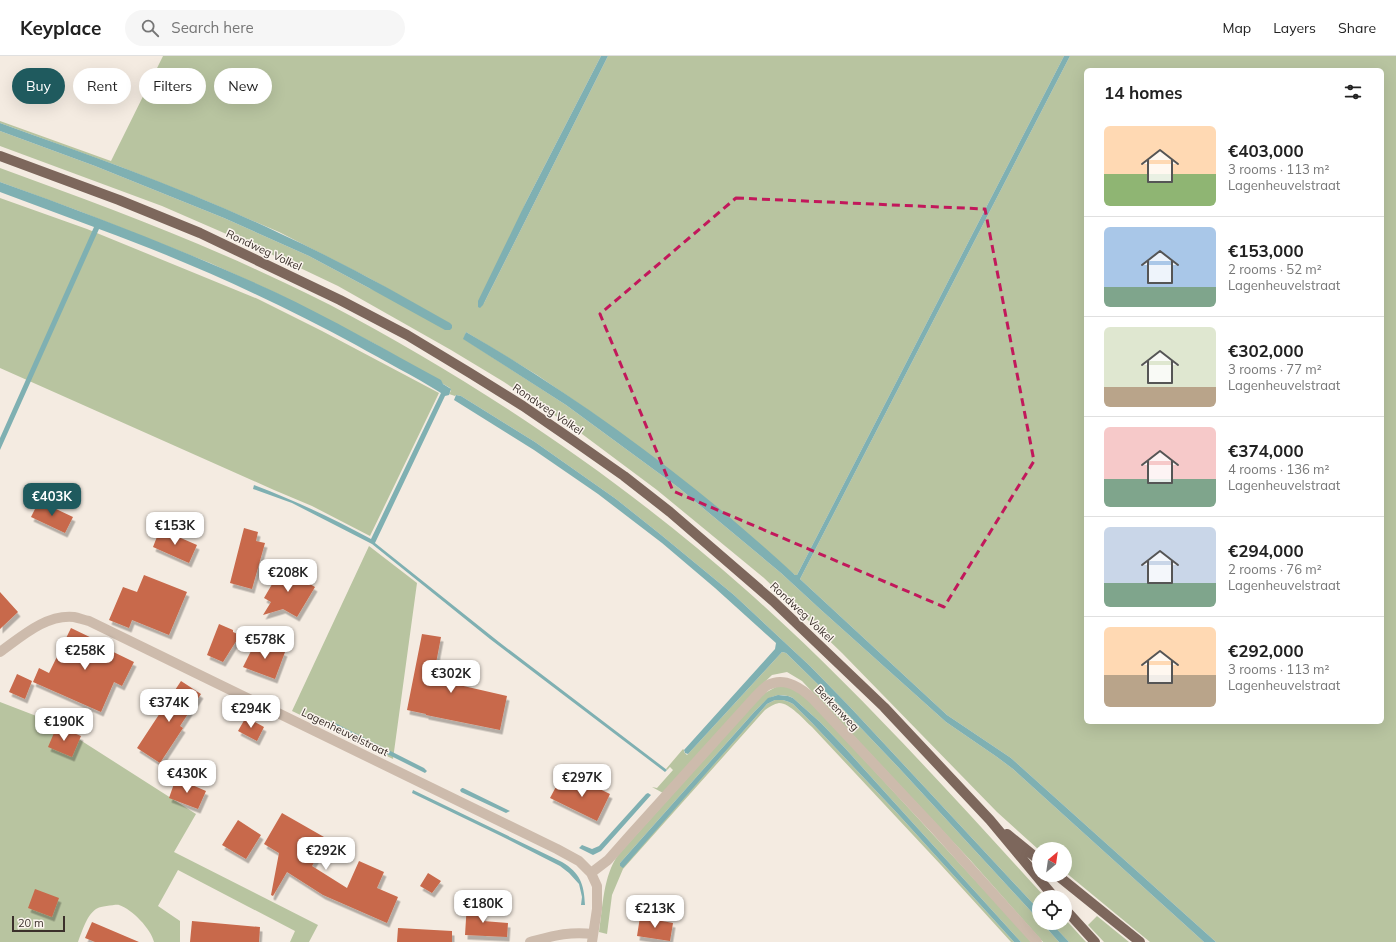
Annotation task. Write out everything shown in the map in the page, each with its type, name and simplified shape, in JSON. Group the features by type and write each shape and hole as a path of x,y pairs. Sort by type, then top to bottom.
{"main road":[{"name":"Rondweg Volkel","path":"0,156 119,200 192,230 269,264 340,300 407,335 523,406 624,476 670,512 773,601 884,707 990,820 1048,890"},
{"name":"Rondweg Volkel","path":"990,820 1032,854"},
{"path":"1066,882 1140,942"},
{"path":"1072,917 1095,942"}],"street":[{"name":"Lagenheuvelstraat","path":"0,652 45,622 60,618 74,617 89,622 579,861 591,873 598,886 597,909 593,938"},
{"name":"Berkenweg","path":"591,873 608,860 754,698 768,685 777,682 785,682 806,692 814,700 936,830 1037,942"},
{"path":"530,942 551,936 575,932 593,938"}],"highlighted area":[{"path":"736,198 985,209 1034,461 944,607 673,491 600,314"}],"green space":[{"path":"163,56 601,56 526,202 483,305 608,56 1064,56 797,575 795,575 597,416 537,375 466,332 464,339 566,405 679,488 781,573 946,722 1013,769 1204,942 1150,942 1072,878 1072,842 1032,842 1032,844 997,812 842,653 764,578 657,490 574,428 504,382 451,350 338,286 254,246 162,206 0,146 0,131 95,166 224,218 309,256 369,288 452,325 369,278 279,232 121,167 0,123 0,121 111,161 139,104 206,104 206,68 157,68"},
{"path":"1070,56 1396,56 1396,942 1216,942 1011,758 947,715 800,579"},
{"path":"0,168 178,236 306,293 376,329 465,382 575,454 645,506 713,561 786,626 824,663 900,740 1039,890 1032,890 1032,902 850,707 810,666 734,595 616,499 535,442 461,396 449,394 451,391 450,388 377,345 276,293 210,263 79,211 0,182"},
{"path":"0,198 87,229 258,299 439,393 370,536 312,506 0,368"},
{"path":"369,546 417,583 393,759 292,711"},
{"path":"782,652 786,653 838,704 899,768 1032,912 1032,930 971,861 802,681 787,672 772,675 755,691 663,793 652,787 657,788 673,770 670,767 667,770 666,769 683,749 687,755"},
{"path":"786,686 795,689 811,702 1032,942 1021,942 821,723 793,698 781,695 771,697 755,711 620,863 620,866 623,867 767,704 775,700 783,700 793,704 813,724 897,813 1014,942 1011,942 812,727 788,706 779,703 765,710 623,869 612,895 607,934 599,932 606,882 618,855 763,694 776,687"},
{"path":"0,702 52,722 196,814 174,852 318,925 309,942 290,942 295,931 178,870 158,906 180,921 180,942 154,942 149,931 140,920 130,911 118,905 94,910 85,923 78,942 0,942"},
{"path":"1097,916 1129,942 1104,942 1088,925"},
{"path":"1072,927 1086,942 1069,942 1058,930 1072,930"},
{"path":"1032,930 1048,930 1059,942 1043,942"}],"water":[{"path":"601,56 608,56 483,305 480,308 478,307 478,301 526,202"},
{"path":"1064,56 1070,56 800,579 947,715 1011,758 1216,942 1204,942 1013,769 946,722 781,573 679,488 566,405 463,339 466,332 500,352 567,395 633,441 727,515 795,575 797,575"},
{"path":"0,123 176,188 245,217 366,276 450,323 452,328 450,330 445,330 309,256 224,218 95,166 0,131"},
{"path":"0,182 139,234 208,262 275,292 359,335 441,380 443,384 451,389 449,395 445,396 375,543 499,642 667,770 665,772 490,639 372,544 292,503 253,489 254,485 285,497 371,539 441,393 325,328 293,312 165,254 99,229 0,450 0,438 94,227 0,192"},
{"path":"456,395 461,396 535,442 616,499 734,595 810,666 850,707 1032,902 1032,912 899,768 838,704 786,653 782,652 688,754 685,753 684,750 775,649 776,643 662,543 598,494 534,450 454,400"},
{"path":"778,695 793,698 821,723 1021,942 1014,942 897,813 813,724 793,704 783,700 775,700 767,704 623,868 620,866 620,863 755,711 768,698"},
{"path":"331,721 424,768 427,771 425,773 329,725 328,724"},
{"path":"462,788 510,811 506,813 461,792 460,790"},
{"path":"413,790 568,866 580,879 584,891 585,905 581,905 582,897 579,884 560,866 412,793"},
{"path":"648,793 651,795 601,851 593,855 579,848 582,845 592,849 599,846"},
{"path":"1048,930 1058,930 1069,942 1059,942"}],"building":[{"path":"39,501 73,517 65,533 31,517"},
{"path":"244,528 258,532 256,541 265,543 252,589 230,583"},
{"path":"160,529 197,545 189,563 153,547"},
{"path":"282,567 315,587 297,617 283,609 263,615 271,602 264,598"},
{"path":"144,575 187,592 169,635 132,620 129,628 109,620 123,587 137,592"},
{"path":"0,592 18,612 0,629"},
{"path":"219,624 240,635 223,662 207,655"},
{"path":"71,628 98,641 97,644 134,662 122,686 114,682 101,712 33,682 39,668 49,673"},
{"path":"422,634 441,637 433,679 507,696 500,730 407,710"},
{"path":"256,641 285,652 275,679 243,667"},
{"path":"17,674 32,681 25,699 9,692"},
{"path":"181,681 201,694 180,726 183,728 160,763 137,748"},
{"path":"246,717 264,727 257,741 238,731"},
{"path":"57,726 81,736 72,757 48,747"},
{"path":"176,778 206,791 198,809 169,798"},
{"path":"579,779 610,794 597,821 550,798 559,781 574,788"},
{"path":"282,813 324,837 325,844 312,866 347,888 359,861 384,872 377,888 398,897 387,923 323,895 287,872 273,896 271,895 279,853 264,844"},
{"path":"238,820 261,835 246,859 222,845"},
{"path":"428,873 441,881 432,893 420,886"},
{"path":"35,889 59,898 52,917 28,908"},
{"path":"467,903 484,905 483,921 508,923 507,937 465,935"},
{"path":"640,917 673,923 670,941 637,936"},
{"path":"192,921 260,927 259,942 190,942"},
{"path":"92,922 139,942 95,942 85,938"},
{"path":"398,928 452,931 452,942 397,942"}]}
